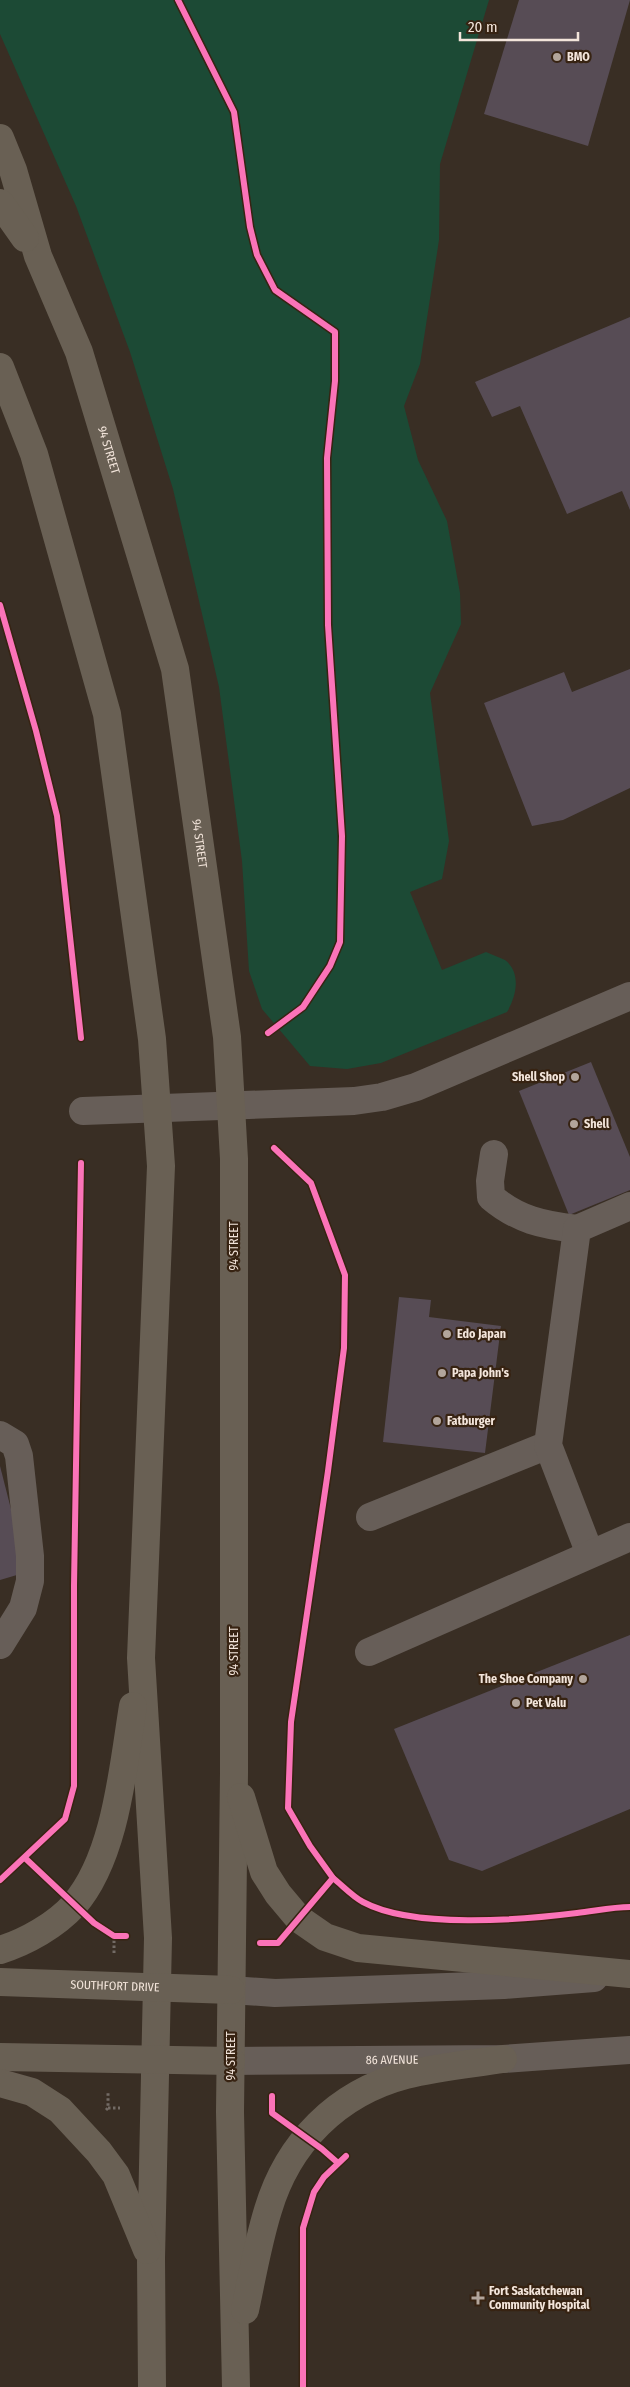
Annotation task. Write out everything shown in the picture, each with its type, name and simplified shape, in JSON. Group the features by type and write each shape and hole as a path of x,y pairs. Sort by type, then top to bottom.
{"main road":[{"name":"94 STREET","path":"0,138 13,170 38,256 79,352 174,669 227,1036 234,1159 234,1774 231,2061 236,2387"},
{"path":"0,203 38,256"},
{"path":"0,367 34,454 106,714 152,1039 160,1166 142,1658 158,1938 150,2258 152,2387"},
{"path":"0,1950 26,1939 53,1923 74,1905 92,1879 115,1815 142,1658"},
{"path":"234,1774 264,1872 278,1894 299,1918 325,1937 358,1948 630,1974"},
{"name":"SOUTHFORT DRIVE","path":"0,1982 231,1990"},
{"path":"0,2057 154,2059"},
{"name":"86 AVENUE","path":"154,2059 231,2061"},
{"path":"236,2350 268,2209 290,2160 305,2137 327,2114 374,2087 405,2076 503,2059"},
{"path":"0,2083 32,2092 60,2110 99,2152 116,2174 150,2258"}],"street":[{"path":"83,1111 232,1104 286,1104 382,1098 416,1087 630,996"},
{"path":"494,1154 490,1181 491,1197 507,1211 542,1225 577,1229 630,1206"},
{"path":"577,1229 548,1445 590,1554"},
{"path":"0,1434 16,1444 19,1456 30,1556 30,1581 23,1608 0,1645"},
{"path":"370,1517 548,1445"},
{"path":"369,1652 630,1537"},
{"path":"231,1990 275,1993 494,1985 630,1974"},
{"name":"86 AVENUE","path":"231,2061 503,2059 630,2050"}],"path":[{"path":"74,1905 94,1923 117,1936 114,1956"},
{"path":"108,2092 108,2108 125,2109"}],"green space":[{"path":"0,0 489,0 440,164 439,240 420,364 404,406 418,460 447,521 460,593 461,624 430,693 449,841 442,879 410,892 442,970 486,952 505,960 510,965 514,972 516,985 513,999 507,1012 381,1063 347,1069 310,1066 262,1009 249,971 242,861 219,687 173,489 130,352 76,206 0,34"}],"building":[{"name":"BMO","path":"519,0 630,0 588,146 484,114"},
{"path":"630,317 630,510 622,491 567,514 520,406 492,417 475,382"},
{"path":"630,669 630,788 563,820 532,826 484,703 564,672 572,692"},
{"name":"Shell","path":"591,1062 630,1157 630,1190 569,1215 519,1091"},
{"path":"399,1297 431,1300 429,1317 501,1326 485,1453 383,1442"},
{"path":"0,1466 27,1572 0,1580"},
{"path":"630,1635 630,1809 482,1871 449,1860 394,1729"}],"cycle path":[{"path":"178,0 234,112 250,227 257,255 275,290 335,332 335,381 327,458 328,625 342,836 340,942 330,966 303,1007 268,1033"},
{"path":"0,605 36,731 57,816 81,1038"},
{"path":"260,1943 278,1943 333,1878 310,1846 288,1808 291,1722 344,1348 345,1275 311,1183 274,1148"},
{"path":"0,1880 65,1819 74,1786 74,1586 81,1163"},
{"path":"25,1858 94,1923 114,1936 126,1936"},
{"path":"333,1878 359,1900 384,1911 438,1919 498,1920 630,1907"},
{"path":"272,2096 272,2113 338,2163"},
{"path":"303,2387 303,2228 314,2192 324,2177 346,2156"}],"place":[{"name":"BMO","path":"557,57"},
{"name":"Shell Shop","path":"575,1077"},
{"name":"Shell","path":"574,1124"},
{"name":"Edo Japan","path":"447,1334"},
{"name":"Papa John's","path":"442,1373"},
{"name":"Fatburger","path":"437,1421"},
{"name":"The Shoe Company","path":"583,1679"},
{"name":"Pet Valu","path":"516,1703"},
{"name":"Fort Saskatchewan Community Hospital","path":"478,2298"}]}
